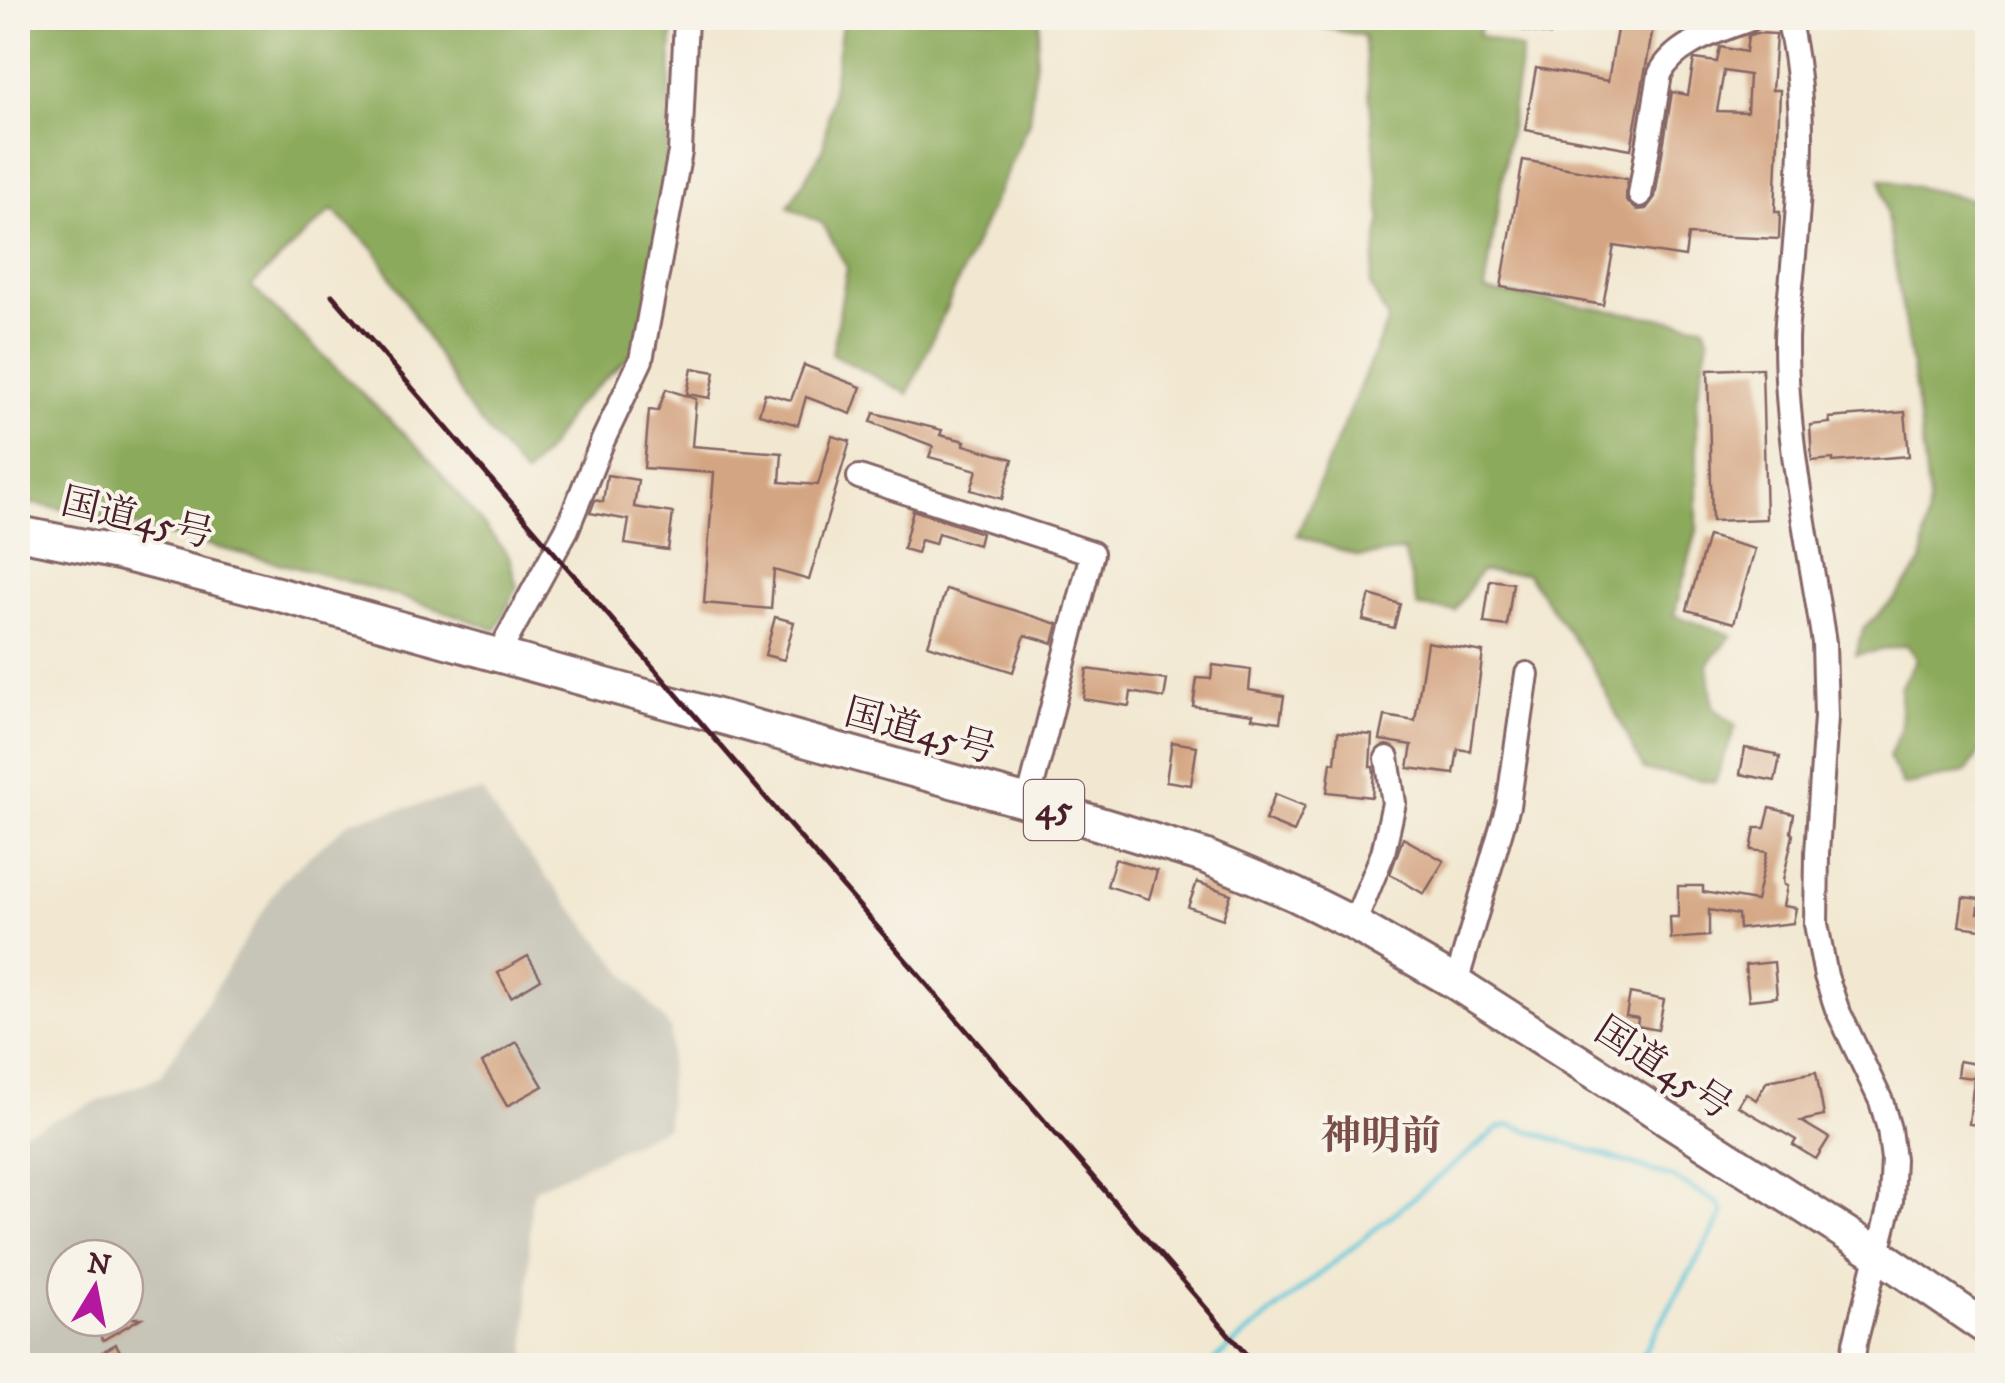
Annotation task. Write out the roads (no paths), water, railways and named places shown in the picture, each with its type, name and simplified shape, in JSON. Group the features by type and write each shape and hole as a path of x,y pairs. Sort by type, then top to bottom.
{"highway":[{"name":"国道45号","path":"18,533 189,571 498,655 1028,802 1204,856 1354,924 1456,983 1878,1254 1988,1330"}],"street":[{"path":"498,655 567,529 603,440 642,360 680,152 686,18"},
{"path":"1640,195 1664,66 1686,46 1752,18"},
{"path":"1788,18 1797,58 1803,150 1786,339 1788,390 1826,676 1816,924 1837,1010 1880,1100 1893,1159 1891,1200 1854,1344 1852,1366"},
{"path":"860,477 1092,553 1028,802"},
{"path":"1456,983 1508,806 1527,674"},
{"path":"1354,924 1384,852 1394,803 1387,758"}],"waterway":[{"path":"1207,1366 1499,1128 1511,1125 1674,1178 1719,1204 1723,1214 1636,1366"}],"railway":[{"path":"332,295 1256,1366"}],"district":[{"name":"神明前","path":"1381,1138"}]}
